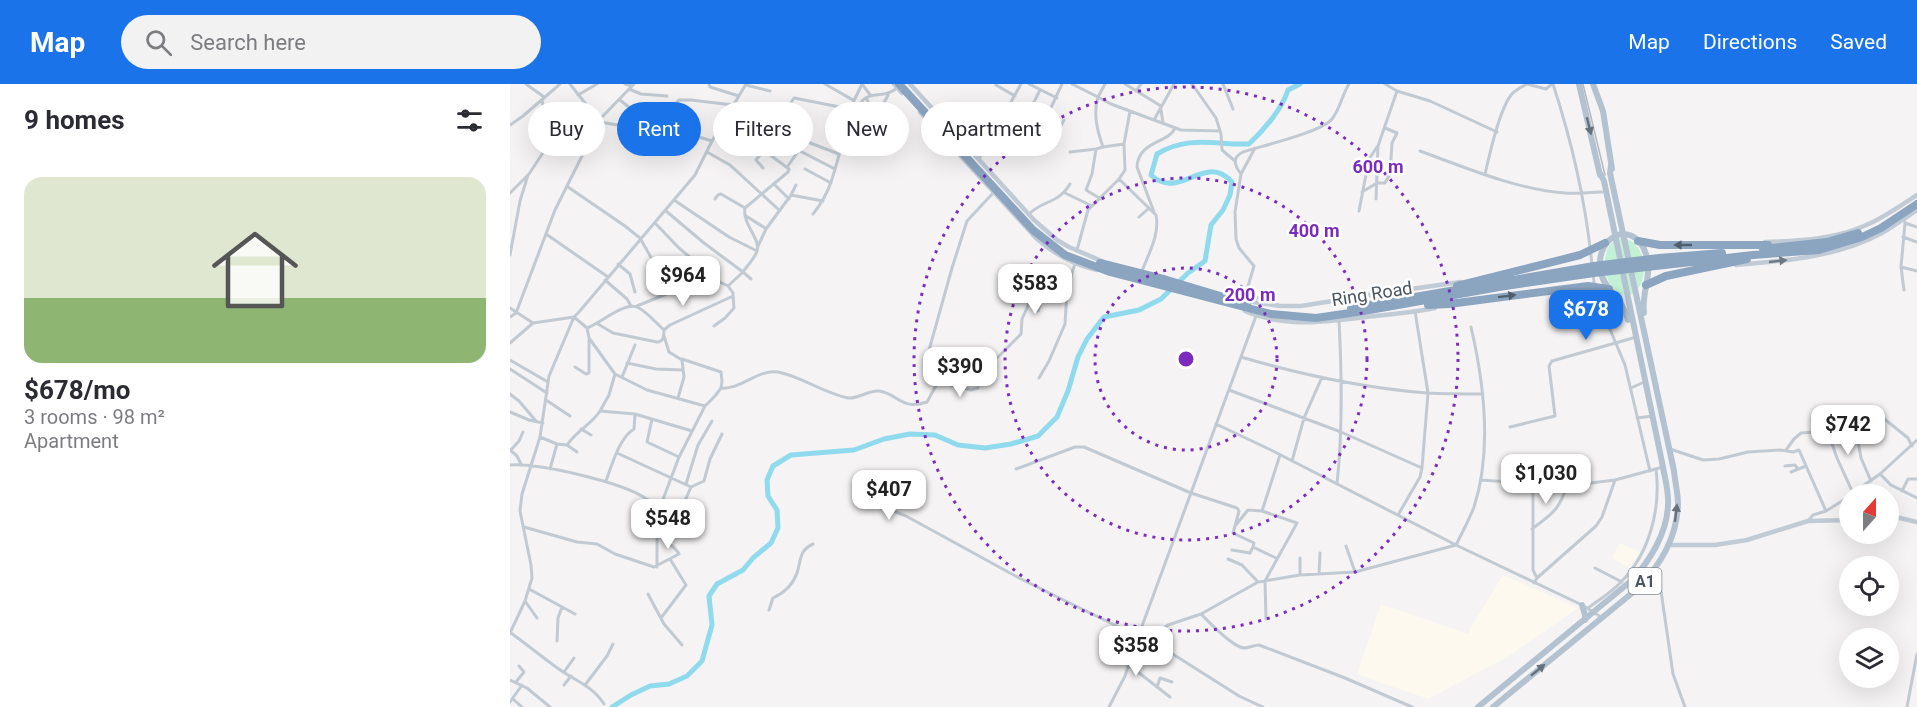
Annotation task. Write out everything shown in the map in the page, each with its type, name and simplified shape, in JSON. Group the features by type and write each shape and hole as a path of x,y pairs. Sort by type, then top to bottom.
{"highway":[{"name":"Ring Road","path":"899,85 1054,243 1111,269 1166,283"},
{"name":"Ring Road","path":"1234,303 1271,310 1317,313 1598,265 1827,242 1878,224 1917,197"},
{"name":"Ring Road","path":"1111,269 1141,274 1271,314 1304,318 1333,316 1570,276 1660,264 1819,250 1862,237 1881,228 1917,204"},
{"path":"1635,239 1660,245 1793,246"},
{"path":"1439,292 1590,251 1606,242"},
{"path":"1646,285 1666,276 1778,253"},
{"path":"1364,311 1449,304 1595,286 1609,289"}],"main road":[{"path":"1579,84 1610,228 1606,242"},
{"path":"1593,84 1603,111 1611,165 1626,225 1635,239"},
{"path":"1611,165 1610,173 1657,393"},
{"path":"1599,171 1604,181 1646,393"},
{"path":"1606,242 1619,234 1635,239"},
{"name":"A1","path":"1493,707 1625,600 1651,574 1673,533 1678,505 1674,471 1657,393 1658,386 1642,302 1648,269 1647,256 1635,239"},
{"name":"A1","path":"1478,707 1585,620 1588,608 1644,566 1661,533 1668,505 1653,416 1642,383 1625,309 1601,275 1600,261 1606,242"},
{"path":"1616,295 1632,297 1642,291 1646,285"},
{"path":"1585,620 1588,608"}],"street":[{"path":"526,84 543,98 544,102"},
{"path":"510,125 560,84"},
{"path":"570,84 584,102"},
{"path":"578,95 597,84"},
{"path":"625,84 632,86 640,94 667,96"},
{"path":"709,84 710,87 739,96"},
{"path":"735,102 746,84 770,91"},
{"path":"825,84 853,100 862,84 871,96"},
{"path":"910,84 1029,214 1057,240 1111,269"},
{"path":"1012,102 1022,84"},
{"path":"1029,84 1057,98"},
{"path":"1055,102 1062,84"},
{"path":"1072,84 1130,111 1175,128 1220,131"},
{"path":"1103,147 1095,107 1105,84"},
{"path":"1125,84 1161,108 1163,123"},
{"path":"1136,91 1141,84"},
{"path":"1154,120 1174,84"},
{"path":"1192,84 1216,118 1222,138 1223,152 1235,161"},
{"path":"1223,84 1233,109"},
{"path":"1241,174 1235,165 1239,154 1300,135 1327,123 1334,117 1349,84"},
{"path":"1385,84 1397,91 1430,101 1497,132"},
{"path":"1485,174 1502,114 1512,93 1527,84 1546,89 1552,84 1562,111 1581,192 1596,296 1625,365 1650,471"},
{"path":"866,98 878,113 888,95 899,85 993,193 1036,238 1058,255 1076,264 1093,270 1111,269"},
{"path":"996,85 1015,96"},
{"path":"605,114 632,86"},
{"path":"1034,102 1040,90"},
{"path":"1359,211 1370,159 1378,146 1397,91"},
{"path":"861,102 871,96 888,95"},
{"path":"791,102 794,98 825,104"},
{"path":"677,102 684,100 713,102"},
{"path":"1077,251 1088,210 1101,199 1125,171 1124,144 1130,111"},
{"path":"1062,124 1064,120"},
{"path":"1141,274 1156,236 1157,219 1137,162 1152,143 1170,135 1175,128"},
{"path":"1362,192 1377,183 1385,183 1390,174 1392,142 1397,133 1384,128"},
{"path":"604,704 594,691 510,633 525,601 532,572 520,506 540,437 550,370 573,317 640,238 656,223 694,175 712,141 701,138"},
{"path":"1070,152 1096,150 1124,144"},
{"path":"1376,200 1378,146"},
{"path":"1255,148 1241,174 1235,212 1236,239 1239,248 1254,266 1246,293 1272,301 1280,306"},
{"path":"1096,150 1092,174 1086,190 1101,199"},
{"path":"1420,151 1485,174 1545,190 1567,193 1602,192"},
{"path":"707,152 730,165 779,210"},
{"path":"510,193 529,174 541,156"},
{"path":"510,317 516,313 555,210 583,156"},
{"path":"760,156 756,160 763,168"},
{"path":"772,156 788,166"},
{"path":"758,246 744,215 746,208 788,172 788,166 794,156"},
{"path":"810,156 835,169"},
{"path":"813,214 823,201 831,183 838,156"},
{"path":"805,169 831,183"},
{"path":"510,255 520,201 529,174"},
{"path":"1119,180 1148,209 1154,212"},
{"path":"774,184 789,199"},
{"path":"1029,214 1032,210 1059,198 1071,184"},
{"path":"728,286 743,272 757,251 766,229 789,199 796,185"},
{"path":"567,187 640,238 661,275 662,295"},
{"path":"721,388 728,389 773,372 792,376 812,383 824,391 849,398 880,391 904,403 927,402 938,379 927,366 926,360 952,268 967,221 993,193"},
{"path":"1065,193 1092,206"},
{"path":"715,199 721,194 746,208"},
{"path":"791,195 823,201"},
{"path":"1728,244 1836,236 1876,221 1917,197"},
{"path":"674,200 729,237 757,251"},
{"path":"1139,217 1148,209"},
{"path":"1720,266 1793,259 1836,251 1881,234 1904,221 1917,210"},
{"path":"666,211 751,279"},
{"path":"744,215 766,229"},
{"path":"1904,221 1917,227"},
{"path":"1904,221 1901,267 1904,290"},
{"path":"656,223 679,248 733,292 734,308 714,326"},
{"path":"546,234 607,278 631,306"},
{"path":"1903,237 1917,242"},
{"path":"618,264 630,274 635,292"},
{"path":"1039,378 1065,324 1067,291 1076,264"},
{"path":"1901,267 1917,271"},
{"path":"989,366 1021,334 1022,319 1030,300 1037,292 1049,289 1072,273"},
{"path":"685,292 684,283 693,279"},
{"path":"587,328 598,324 613,313 662,295 671,292 702,292 720,282"},
{"path":"1234,303 1280,306 1314,305 1469,282"},
{"path":"1603,314 1616,295"},
{"path":"664,330 670,325 733,296"},
{"path":"1030,300 1040,305 1038,311"},
{"path":"1234,303 1257,316 1291,321 1339,321 1449,304"},
{"path":"637,306 664,330 669,352 721,372 722,381 721,388 705,406 692,430 659,510 657,567"},
{"path":"510,308 533,323"},
{"path":"1398,515 1422,468 1428,393 1415,311"},
{"path":"1118,707 1110,706 1129,665 1257,316"},
{"path":"510,343 533,323 573,317 587,328 589,373 586,374 575,367"},
{"path":"1337,484 1342,440 1343,381 1339,321"},
{"path":"598,324 613,333 657,342 661,341 664,336"},
{"path":"1149,639 1168,625 1201,614 1258,582 1300,575 1355,572 1456,545 1474,507 1481,480 1483,394 1472,327"},
{"path":"589,338 615,374 621,378 647,390 705,406"},
{"path":"1510,427 1555,416 1549,366 1552,361 1633,338"},
{"path":"621,378 634,345"},
{"path":"1241,357 1275,367 1343,381 1428,393 1483,394"},
{"path":"678,399 683,380 681,358"},
{"path":"510,360 548,381"},
{"path":"627,363 656,369 683,370"},
{"path":"510,369 547,393"},
{"path":"567,445 576,433 593,421 600,411 609,394 615,374"},
{"path":"1292,461 1304,418 1322,377"},
{"path":"938,382 971,390 978,388"},
{"path":"1631,388 1642,383"},
{"path":"1229,390 1341,432 1422,468"},
{"path":"510,394 536,421"},
{"path":"546,399 570,416"},
{"path":"600,411 635,414 692,430"},
{"path":"510,412 543,423"},
{"path":"606,481 617,453 629,432 634,429 635,414"},
{"path":"1637,418 1653,416"},
{"path":"1882,417 1908,438 1912,446"},
{"path":"652,419 647,442 679,457"},
{"path":"686,484 698,445 712,421"},
{"path":"1216,424 1602,617"},
{"path":"1855,424 1861,458 1871,481"},
{"path":"581,429 591,435"},
{"path":"521,464 510,450 519,441 523,432"},
{"path":"1786,450 1801,434 1815,432 1826,434 1830,438 1847,484"},
{"path":"680,512 691,487 704,481 710,459 722,434"},
{"path":"540,437 557,444 567,445 577,452"},
{"path":"1866,484 1917,440"},
{"path":"550,469 557,444"},
{"path":"1016,469 1079,447 1191,493 1237,508 1239,511 1233,533 1254,543 1250,553 1232,550"},
{"path":"1670,449 1703,460 1748,452 1799,450 1826,511"},
{"path":"617,453 691,487"},
{"path":"1262,511 1280,455"},
{"path":"510,465 521,464 606,481 641,495 659,510"},
{"path":"1785,466 1795,465 1798,469"},
{"path":"1791,472 1806,466"},
{"path":"1481,480 1567,486 1615,480 1660,468 1656,511 1648,539 1624,583 1595,568"},
{"path":"1880,474 1887,482 1917,498"},
{"path":"1902,491 1908,479 1917,479"},
{"path":"1534,583 1596,526 1602,517 1615,480"},
{"path":"1533,484 1533,570 1537,578"},
{"path":"1532,529 1556,510 1567,486"},
{"path":"1808,521 1813,515 1826,511 1839,502"},
{"path":"878,505 906,516 1021,579 1138,637 1149,639 1239,696 1263,707"},
{"path":"1235,526 1248,510 1262,511 1297,522 1287,544 1276,558 1264,581 1266,619"},
{"path":"1899,518 1917,522"},
{"path":"1668,545 1715,545 1747,540 1808,521 1839,520"},
{"path":"524,527 577,542 597,544 615,554 651,567 657,567 678,555 678,552 657,533"},
{"path":"769,610 773,598 784,593 795,576 800,556 813,544"},
{"path":"1346,546 1355,572"},
{"path":"1253,548 1276,558"},
{"path":"1319,574 1320,553"},
{"path":"1300,558 1300,575"},
{"path":"661,618 686,585 670,559"},
{"path":"1228,560 1242,565 1258,582"},
{"path":"1651,574 1660,584 1673,674 1685,707"},
{"path":"529,589 575,614"},
{"path":"648,594 661,618 682,645"},
{"path":"525,601 537,618"},
{"path":"556,641 558,618 562,607"},
{"path":"1201,614 1215,629 1240,646 1246,648 1259,645 1413,707"},
{"path":"585,685 607,656 613,644"},
{"path":"1907,707 1917,654"},
{"path":"564,672 574,658"},
{"path":"1129,665 1170,697"},
{"path":"516,682 524,672 519,666"},
{"path":"564,685 571,676"},
{"path":"1156,687 1160,678 1172,682"},
{"path":"510,680 522,685 550,707"},
{"path":"522,685 511,701 522,707"}],"shaded area":[{"path":"1620,543 1640,552 1629,568 1612,558"},
{"path":"1503,575 1578,608 1509,656 1428,699 1357,674 1381,604 1468,634"}],"green space":[{"path":"1620,238 1635,244 1643,258 1605,264 1608,248"},
{"path":"1644,270 1639,288 1628,295 1622,295 1616,291 1606,275"}],"waterway":[{"path":"612,707 650,686 669,684 687,676 702,661 712,625 709,596 717,584 743,570 771,543 778,528 777,510 768,496 767,480 773,466 791,455 854,450 884,439 910,434 935,435 958,445 985,448 1011,444 1038,436 1057,417 1078,357 1087,339 1104,317 1139,310 1161,299 1188,273 1205,261 1211,225 1223,210 1230,195 1232,182 1222,174 1212,172 1202,173 1182,181 1162,182 1151,175 1157,154 1168,148 1191,143 1249,144 1272,119 1288,90 1300,84"}],"tram line":[{"path":"1583,84 1605,175"}]}
